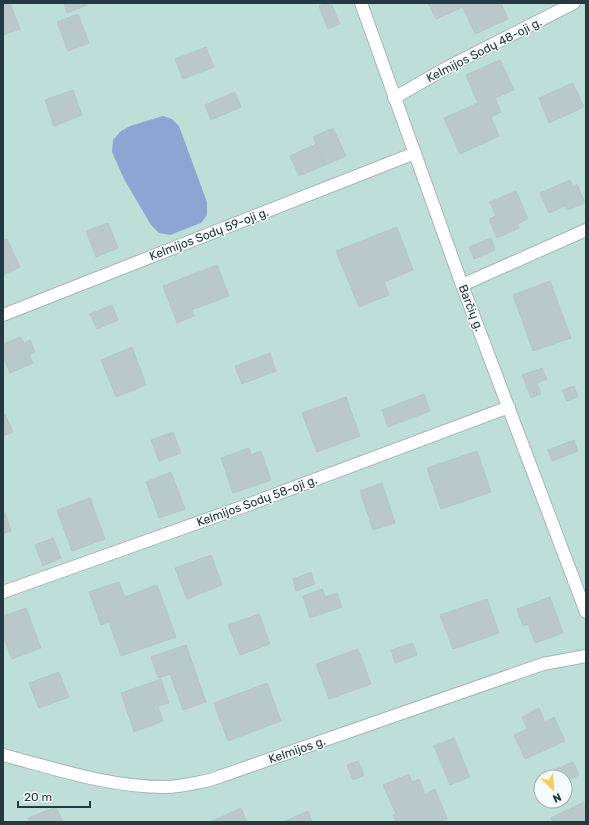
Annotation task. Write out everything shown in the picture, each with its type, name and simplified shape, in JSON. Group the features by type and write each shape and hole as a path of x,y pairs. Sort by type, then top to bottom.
{"street":[{"name":"Barčių g.","path":"361,3 462,285 586,612"},
{"name":"Kelmijos Sodų 48-oji g.","path":"394,98 448,67 574,3"},
{"name":"Kelmijos Sodų 59-oji g.","path":"3,315 415,153"},
{"path":"462,285 586,230"},
{"name":"Kelmijos Sodų 58-oji g.","path":"3,592 242,507 509,407"},
{"name":"Kelmijos g.","path":"3,755 83,776 138,786 166,787 186,785 210,780 543,664 586,656"}],"green space":[{"path":"3,3 586,3 586,822 3,822"}],"water":[{"path":"163,116 172,119 179,126 207,202 207,215 201,223 170,235 159,233 151,225 124,179 112,152 113,140 121,131 130,126"}],"building":[{"path":"3,3 10,3 20,29 3,35"},
{"path":"64,3 86,3 87,5 67,13"},
{"path":"326,3 331,3 340,24 328,29 319,6"},
{"path":"428,3 501,3 508,19 475,34 463,7 436,19"},
{"path":"78,14 89,43 68,51 57,22"},
{"path":"206,47 214,67 183,79 175,59"},
{"path":"500,60 514,90 495,98 501,112 491,117 499,136 460,154 444,118 478,103 466,75"},
{"path":"573,83 584,107 549,123 539,98"},
{"path":"73,90 82,115 54,126 45,100"},
{"path":"235,92 241,107 211,120 205,105"},
{"path":"333,128 346,156 325,165 313,137"},
{"path":"316,144 325,165 299,176 290,156"},
{"path":"570,180 573,186 577,184 585,203 567,210 565,206 549,213 540,193"},
{"path":"516,191 528,219 517,224 519,228 497,238 489,219 496,216 490,202"},
{"path":"108,223 118,248 96,257 86,231"},
{"path":"397,227 413,270 384,282 389,295 359,307 336,251"},
{"path":"491,238 495,250 474,259 469,247"},
{"path":"7,239 20,267 3,275 3,240"},
{"path":"217,265 229,296 192,310 194,316 177,323 163,286"},
{"path":"550,281 571,338 533,351 513,295"},
{"path":"112,305 118,320 97,329 90,314"},
{"path":"21,337 24,343 30,340 35,352 29,355 33,363 10,373 3,356 3,344"},
{"path":"132,347 146,385 116,397 101,360"},
{"path":"270,353 276,371 242,384 235,366"},
{"path":"542,368 547,379 537,383 541,394 531,398 522,375"},
{"path":"574,386 578,397 567,401 562,390"},
{"path":"424,394 430,411 388,427 382,410"},
{"path":"346,397 360,436 317,452 302,413"},
{"path":"5,414 13,432 3,436 3,415"},
{"path":"173,432 181,453 159,461 151,440"},
{"path":"574,440 578,451 552,461 548,450"},
{"path":"249,448 251,455 261,451 271,480 233,493 221,458"},
{"path":"477,451 491,492 441,509 427,468"},
{"path":"171,472 185,509 159,518 146,482"},
{"path":"382,483 395,523 373,530 360,491"},
{"path":"90,498 105,539 72,551 57,510"},
{"path":"5,513 11,531 3,534 3,514"},
{"path":"53,538 61,558 43,566 35,545"},
{"path":"211,555 222,585 187,599 175,568"},
{"path":"311,572 315,584 296,591 293,579"},
{"path":"119,582 125,597 157,585 176,637 121,656 109,622 101,625 89,592"},
{"path":"322,589 325,597 337,593 342,607 310,618 303,596"},
{"path":"550,597 563,633 535,643 528,624 523,626 517,609"},
{"path":"487,599 499,633 453,649 440,615"},
{"path":"26,608 41,648 12,659 3,636 3,616"},
{"path":"259,614 270,644 240,655 228,625"},
{"path":"413,643 417,655 395,663 391,650"},
{"path":"186,645 206,702 183,710 170,674 158,678 151,657"},
{"path":"358,649 371,684 329,699 316,664"},
{"path":"59,672 69,697 39,708 29,683"},
{"path":"161,679 169,703 158,706 163,721 134,732 121,693"},
{"path":"267,683 281,721 228,741 214,703"},
{"path":"539,708 545,722 554,717 565,741 525,759 514,735 527,729 522,717"},
{"path":"454,738 470,777 450,785 434,746"},
{"path":"358,761 364,775 353,780 347,765"},
{"path":"573,762 579,775 573,778 573,769 556,769"},
{"path":"409,774 412,782 419,779 425,794 435,789 447,819 440,822 396,822 393,815 396,814 383,785"},
{"path":"586,801 586,822 553,822 551,818 570,809 573,809 573,807"},
{"path":"56,807 63,822 29,822 28,818"},
{"path":"241,808 247,822 210,822"},
{"path":"308,811 312,822 283,822"}]}
